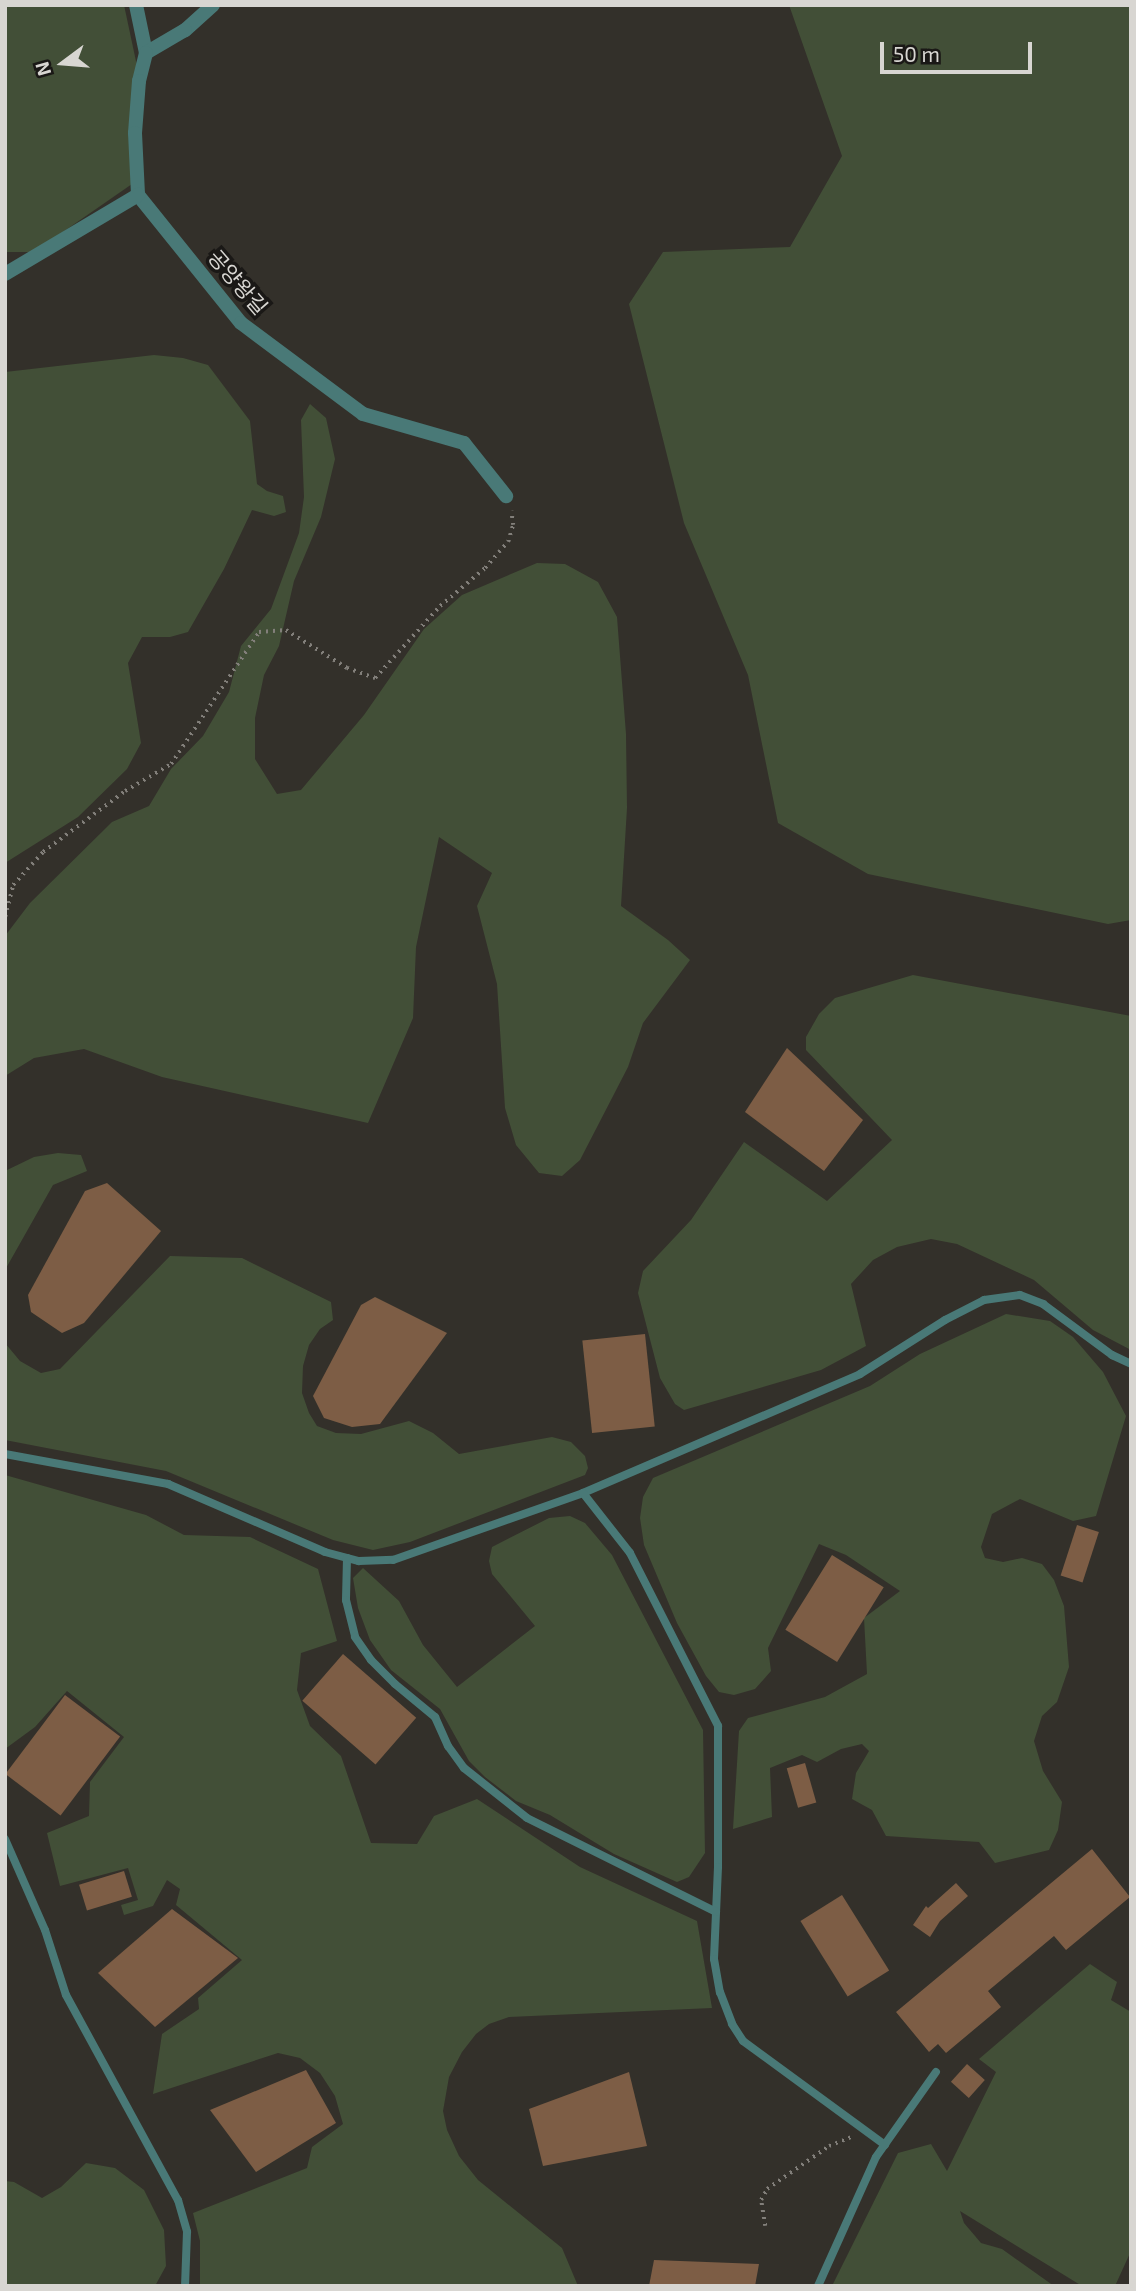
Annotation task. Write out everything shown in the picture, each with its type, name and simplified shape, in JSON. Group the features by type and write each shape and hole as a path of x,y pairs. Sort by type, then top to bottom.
{"street":[{"path":"5,274 138,195 135,133 139,81 146,53 136,5"},
{"path":"146,53 185,30 214,5"},
{"name":"공양왕길","path":"138,195 241,323 363,414 464,443 506,496"}],"lane":[{"path":"5,1454 168,1484 325,1552 359,1561 393,1560 583,1493 860,1374 945,1320 984,1300 1020,1295 1043,1304 1112,1355 1131,1364"},
{"path":"583,1493 630,1553 718,1726 714,1959 720,1992 732,2024 743,2041 885,2144"},
{"path":"347,1558 346,1600 355,1637 371,1660 435,1717 448,1746 464,1768 527,1818 716,1912"},
{"path":"5,1839 45,1930 66,1995 177,2200 187,2232 185,2286"},
{"path":"818,2286 876,2157 936,2073"}],"path":[{"path":"5,917 13,885 43,852 125,791 171,764 260,632 290,631 347,668 375,678 440,606 485,568 508,542 513,525 506,496"},
{"path":"765,2226 761,2200 767,2189 829,2146 867,2131"}],"green space":[{"path":"5,5 124,5 140,80 132,184 34,252 5,252"},
{"path":"789,5 1131,5 1131,920 1108,924 868,874 778,823 748,675 684,523 629,304 663,252 790,247 842,156"},
{"path":"154,355 183,358 208,365 250,421 257,484 267,491 283,496 286,512 274,516 252,510 224,569 188,632 170,637 142,637 128,663 141,743 127,769 78,817 5,863 5,372"},
{"path":"310,404 326,418 335,459 321,517 294,581 279,646 264,675 255,718 255,759 277,794 301,790 364,715 424,629 462,595 537,563 565,564 598,582 617,617 626,734 627,808 621,906 668,940 690,960 643,1023 628,1067 580,1160 562,1176 539,1173 516,1145 505,1108 497,984 477,906 492,873 439,837 416,947 413,1018 368,1123 162,1077 84,1049 34,1058 5,1076 5,936 30,903 112,822 149,806 171,769 203,736 229,692 241,646 271,609 299,533 304,497 301,420"},
{"path":"913,975 1131,1016 1131,1350 1093,1330 1034,1280 957,1244 931,1239 897,1247 873,1260 851,1284 866,1346 821,1370 684,1410 675,1404 660,1378 638,1293 643,1271 691,1220 744,1142 827,1201 892,1140 806,1050 806,1037 819,1014 835,998"},
{"path":"58,1153 81,1155 87,1171 53,1185 5,1270 5,1171 34,1157"},
{"path":"170,1256 242,1258 331,1302 333,1320 320,1329 309,1345 303,1366 302,1393 317,1426 336,1433 361,1434 409,1421 433,1433 459,1454 552,1437 571,1442 585,1456 588,1468 585,1475 410,1542 373,1550 333,1540 166,1471 5,1440 5,1343 20,1361 41,1373 60,1369"},
{"path":"1006,1314 1050,1321 1073,1337 1103,1372 1126,1416 1096,1516 1073,1521 1020,1499 992,1514 981,1547 985,1558 1003,1562 1022,1558 1042,1564 1054,1580 1064,1606 1069,1667 1057,1702 1042,1716 1034,1741 1043,1771 1062,1802 1058,1830 1049,1850 995,1863 979,1842 886,1836 872,1810 852,1799 856,1773 869,1751 862,1744 841,1749 817,1762 802,1755 770,1768 772,1817 733,1829 739,1731 748,1718 825,1697 867,1674 864,1618 900,1591 846,1555 819,1544 768,1648 771,1671 755,1689 734,1695 719,1692 706,1676 677,1623 644,1545 640,1518 643,1497 653,1478 870,1386 920,1354"},
{"path":"5,1475 146,1515 184,1535 250,1537 318,1569 337,1641 301,1653 297,1690 310,1726 341,1756 371,1843 417,1844 434,1816 477,1799 580,1867 697,1921 712,2008 509,2017 489,2024 476,2034 462,2052 449,2077 443,2111 447,2130 459,2156 478,2180 562,2248 578,2286 200,2286 200,2241 193,2213 307,2168 312,2147 343,2124 335,2096 320,2073 300,2058 278,2053 153,2094 162,2034 199,2009 198,1998 242,1960 176,1905 180,1889 167,1880 153,1906 124,1915 121,1905 138,1900 128,1868 60,1886 47,1833 89,1816 90,1782 124,1737 67,1691 35,1727 5,1749"},
{"path":"570,1516 585,1523 612,1555 703,1730 705,1853 689,1877 677,1882 614,1854 550,1815 516,1801 485,1777 469,1761 440,1709 391,1670 370,1640 358,1608 353,1578 363,1568 399,1601 423,1645 457,1687 535,1626 492,1574 489,1561 492,1547 549,1518"},
{"path":"1090,1964 1117,1982 1111,2000 1131,2012 1131,2251 1115,2286 1082,2286 960,2211 964,2223 981,2243 1002,2249 1054,2286 832,2286 898,2153 931,2144 947,2171 996,2072 979,2059"},
{"path":"86,2163 115,2168 144,2190 164,2230 166,2266 155,2286 5,2286 5,2181 14,2182 42,2198 61,2187"}],"building":[{"path":"787,1048 863,1120 824,1171 745,1112"},
{"path":"107,1183 161,1231 84,1323 62,1333 31,1312 28,1295 85,1191"},
{"path":"375,1297 447,1333 380,1424 352,1427 324,1418 313,1396 361,1305"},
{"path":"645,1334 655,1426 592,1433 582,1341"},
{"path":"1077,1525 1099,1532 1082,1583 1061,1575"},
{"path":"832,1555 884,1587 837,1662 785,1630"},
{"path":"343,1654 416,1718 376,1764 302,1701"},
{"path":"65,1695 120,1737 61,1816 5,1774"},
{"path":"805,1763 816,1802 798,1808 787,1768"},
{"path":"1092,1849 1130,1897 1066,1950 1054,1936 988,1991 1001,2007 946,2053 938,2044 929,2052 896,2012"},
{"path":"124,1871 132,1897 87,1911 79,1885"},
{"path":"956,1883 968,1896 940,1921 930,1937 913,1925 926,1906 928,1908"},
{"path":"842,1895 889,1970 848,1996 800,1921"},
{"path":"172,1909 238,1958 155,2027 98,1973"},
{"path":"967,2064 985,2080 969,2098 951,2082"},
{"path":"306,2070 336,2123 256,2172 210,2110"},
{"path":"629,2072 647,2146 543,2166 529,2109"},
{"path":"654,2260 759,2264 755,2286 649,2286"}]}
